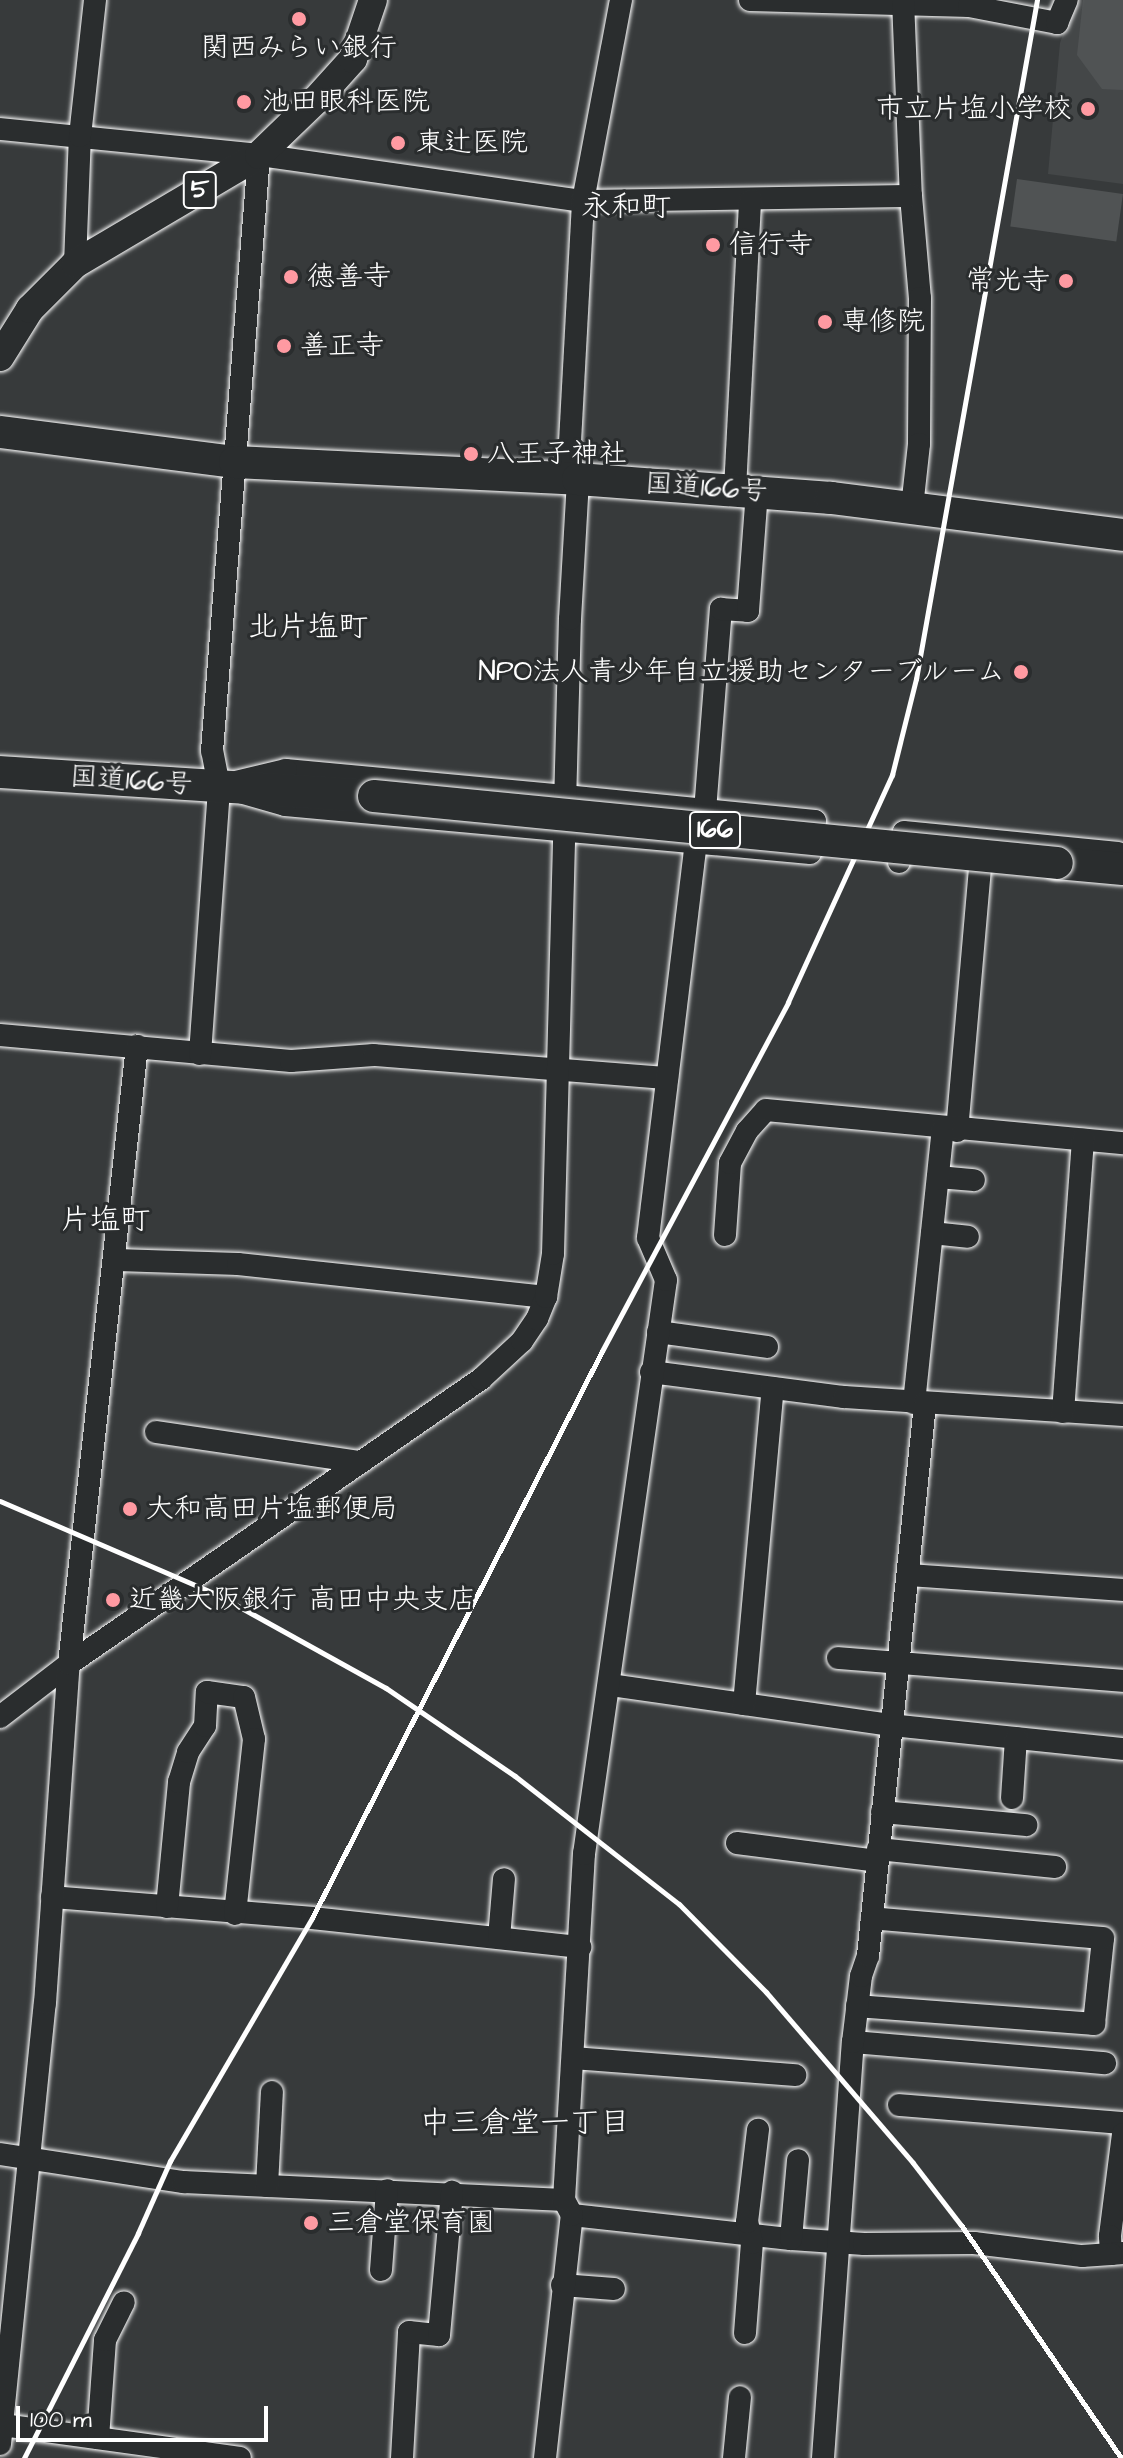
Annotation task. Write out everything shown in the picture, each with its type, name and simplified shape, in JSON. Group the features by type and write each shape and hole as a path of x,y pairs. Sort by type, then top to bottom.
{"highway":[{"name":"国道166号","path":"0,432 235,462 746,490 912,507 1123,535"},
{"name":"国道166号","path":"0,772 374,796 1123,869"}],"main road":[{"name":"5","path":"0,357 30,309 75,264 259,155 353,59 373,0"}],"street":[{"path":"75,264 80,136 95,0"},
{"path":"0,1717 69,1664 481,1379 522,1341 546,1297 553,1254 583,201 621,0"},
{"path":"750,0 903,2 998,9 1057,23 1067,0"},
{"path":"903,2 911,196 920,298 919,444 912,507"},
{"path":"0,129 259,155 583,201 911,196"},
{"path":"200,1054 219,786 212,751 259,155"},
{"path":"705,811 721,609 748,611 746,490 750,200"},
{"path":"286,770 815,821 810,853 285,805 219,786 286,770"},
{"path":"1123,853 904,832 899,862 1123,883"},
{"path":"545,2458 568,2208 584,1854 666,1280 648,1238 696,843"},
{"path":"823,2458 853,2042 872,1918 909,1575 932,1233 938,1177 950,1130 980,868"},
{"path":"0,1035 291,1061 374,1055 559,1072 667,1078"},
{"path":"1,2435 0,2420 29,2157 52,1897 69,1664 98,1388 117,1260 137,1046"},
{"path":"725,1235 730,1163 747,1131 766,1110 950,1130 1123,1143"},
{"path":"1063,1412 1083,1140"},
{"path":"938,1177 974,1180"},
{"path":"932,1233 968,1237"},
{"path":"117,1260 238,1264 546,1297"},
{"path":"658,1332 767,1347"},
{"path":"651,1372 919,1404 1123,1415"},
{"path":"744,1704 773,1388"},
{"path":"156,1432 358,1462"},
{"path":"909,1575 1123,1590"},
{"path":"838,1658 1123,1681"},
{"path":"610,1685 891,1725 1123,1749"},
{"path":"167,1907 179,1782 188,1752 205,1726 207,1692 244,1697 254,1739 235,1914"},
{"path":"1012,1798 1016,1738"},
{"path":"882,1812 1026,1825"},
{"path":"737,1843 1055,1867"},
{"path":"499,1938 504,1879"},
{"path":"52,1897 312,1918 580,1947"},
{"path":"857,2006 1094,2024 1103,1938 872,1918"},
{"path":"853,2042 1105,2063"},
{"path":"574,2050 728,2058"},
{"path":"574,2050 795,2075"},
{"path":"267,2186 272,2092"},
{"path":"899,2105 1123,2123"},
{"path":"745,2333 751,2235 747,2222 758,2130"},
{"path":"0,2154 184,2182 452,2192 751,2235 840,2243 974,2243 1082,2256 1117,2253 1110,2236 1123,2134"},
{"path":"791,2239 798,2160"},
{"path":"381,2270 387,2190"},
{"path":"402,2458 409,2332 439,2335 452,2192"},
{"path":"562,2285 614,2289"},
{"path":"98,2438 105,2340 124,2302"},
{"path":"734,2458 740,2397"},
{"path":"1,2435 10,2426 98,2438 121,2450 240,2458"}],"shaded area":[{"name":"市立片塩小学校","path":"1075,0 1123,0 1123,184 1048,174 1060,43"},
{"path":"1083,0 1123,0 1123,90 1102,89 1077,55"},
{"path":"1017,179 1123,194 1116,241 1010,227"}],"railway":[{"path":"24,2458 138,2233 170,2161 312,1918 602,1351 788,1002 892,775 916,679 1037,0"},
{"path":"0,1501 218,1595 386,1688 515,1776 679,1904 766,1992 913,2163 961,2225 1121,2458"}],"place":[{"name":"関西みらい銀行","path":"299,19"},
{"name":"池田眼科医院","path":"244,102"},
{"name":"市立片塩小学校","path":"1088,109"},
{"name":"東辻医院","path":"398,143"},
{"name":"信行寺","path":"713,245"},
{"name":"徳善寺","path":"291,277"},
{"name":"常光寺","path":"1066,281"},
{"name":"専修院","path":"825,322"},
{"name":"善正寺","path":"284,346"},
{"name":"八王子神社","path":"471,454"},
{"name":"NPO法人青少年自立援助センターブルーム","path":"1021,672"},
{"name":"大和高田片塩郵便局","path":"130,1509"},
{"name":"近畿大阪銀行 高田中央支店","path":"113,1600"},
{"name":"三倉堂保育園","path":"311,2223"}],"district":[{"name":"永和町","path":"626,207"},
{"name":"北片塩町","path":"308,627"},
{"name":"片塩町","path":"105,1220"},
{"name":"中三倉堂一丁目","path":"525,2123"}]}
